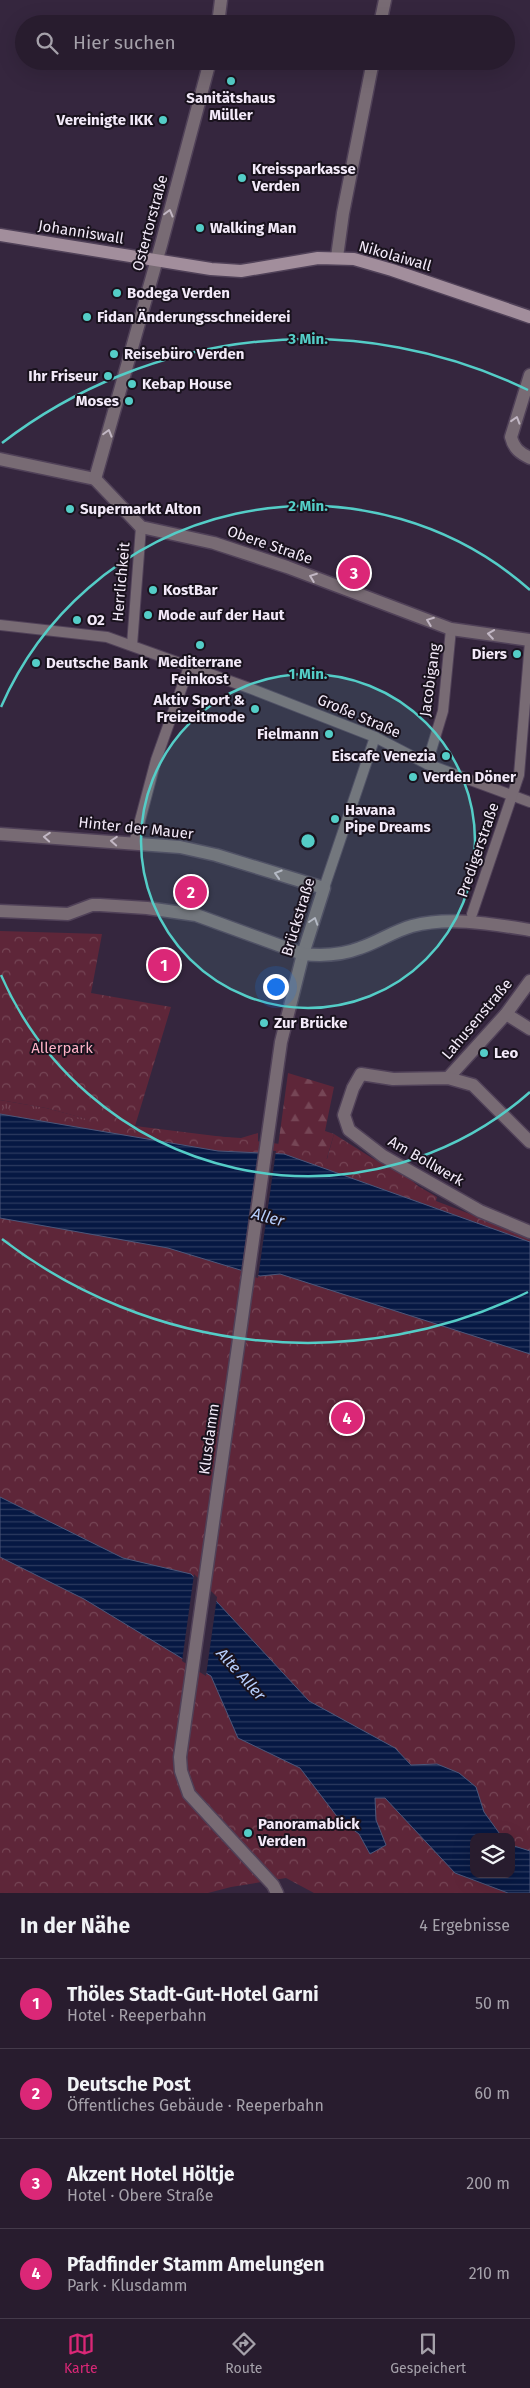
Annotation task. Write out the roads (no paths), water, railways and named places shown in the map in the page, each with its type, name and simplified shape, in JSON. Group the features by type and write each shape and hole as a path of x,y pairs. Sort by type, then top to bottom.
{"main road":[{"name":"Johanniswall","path":"0,235 156,260"},
{"name":"Nikolaiwall","path":"156,260 211,269 241,271 311,259 338,257 385,268 530,317"}],"street":[{"path":"220,15 222,0"},
{"path":"382,15 385,0"},
{"name":"Ostertorstraße","path":"95,480 208,70"},
{"path":"338,257 344,213 371,70"},
{"path":"530,375 511,437 513,446 530,458"},
{"path":"0,459 95,480"},
{"name":"Herrlichkeit","path":"95,480 141,527 132,645"},
{"name":"Obere Straße","path":"141,527 214,543 287,567 452,629 530,641"},
{"name":"Große Straße","path":"0,625 106,636 252,689 375,737 427,764 530,802"},
{"name":"Jacobigang","path":"427,764 443,711 452,629"},
{"name":"Predigerstraße","path":"472,914 519,775 530,641"},
{"path":"134,843 156,760 189,667"},
{"name":"Brückstraße","path":"269,1140 281,1042 303,954 375,737"},
{"name":"Hinter der Mauer","path":"0,834 134,843 198,850 324,888"},
{"path":"0,911 68,914 92,905 176,911 217,922 303,954 330,955 359,948 411,926 438,922 464,922 530,930"},
{"name":"Lahusenstraße","path":"448,1078 506,1014 530,981"},
{"path":"506,1014 530,1029"},
{"name":"Am Bollwerk","path":"448,1078 393,1079 361,1074 353,1088 344,1115 349,1130 383,1156 480,1211 530,1232"},
{"path":"448,1078 473,1085 530,1142"},
{"name":"Klusdamm","path":"269,1140 182,1743 181,1771 189,1794 273,1885 278,1893"}],"water":[{"name":"Aller","path":"0,1114 218,1151 284,1154 530,1242 530,1354 280,1274 260,1276 168,1248 0,1218"},
{"name":"Alte Aller","path":"0,1497 123,1558 191,1574 309,1701 395,1748 411,1765 437,1764 459,1773 476,1787 484,1812 499,1833 470,1833 470,1878 515,1878 515,1846 530,1851 530,1893 508,1893 455,1873 385,1798 375,1798 376,1820 386,1845 370,1854 359,1834 339,1819 300,1768 238,1738 211,1676 84,1599 0,1557"}],"place":[{"name":"Sanitätshaus Müller","path":"231,81"},
{"name":"Vereinigte IKK","path":"163,120"},
{"name":"Kreissparkasse Verden","path":"242,178"},
{"name":"Walking Man","path":"200,228"},
{"name":"Bodega Verden","path":"117,293"},
{"name":"Fidan Änderungsschneiderei","path":"87,317"},
{"name":"Reisebüro Verden","path":"114,354"},
{"name":"Ihr Friseur","path":"108,376"},
{"name":"Kebap House","path":"132,384"},
{"name":"Moses","path":"129,401"},
{"name":"Supermarkt Alton","path":"70,509"},
{"name":"Akzent Hotel Höltje","path":"354,573"},
{"name":"KostBar","path":"153,590"},
{"name":"Mode auf der Haut","path":"148,615"},
{"name":"O2","path":"77,620"},
{"name":"Mediterrane Feinkost","path":"200,645"},
{"name":"Diers","path":"517,654"},
{"name":"Deutsche Bank","path":"36,663"},
{"name":"Aktiv Sport & Freizeitmode","path":"255,709"},
{"name":"Fielmann","path":"329,734"},
{"name":"Eiscafe Venezia","path":"446,756"},
{"name":"Verden Döner","path":"413,777"},
{"name":"Havana Pipe Dreams","path":"335,819"},
{"name":"Deutsche Post","path":"191,892"},
{"name":"Thöles Stadt-Gut-Hotel Garni","path":"164,965"},
{"name":"Zur Brücke","path":"264,1023"},
{"name":"Leo","path":"484,1053"},
{"name":"Pfadfinder Stamm Amelungen","path":"347,1418"},
{"name":"Panoramablick Verden","path":"248,1833"}],"park label":[{"name":"Allerpark","path":"62,1048"}]}
